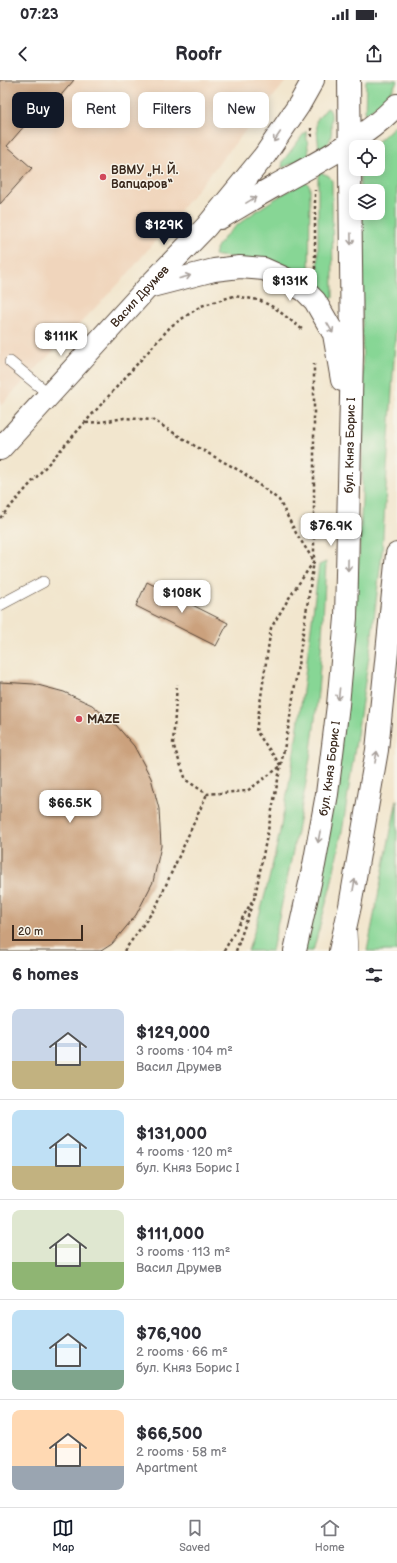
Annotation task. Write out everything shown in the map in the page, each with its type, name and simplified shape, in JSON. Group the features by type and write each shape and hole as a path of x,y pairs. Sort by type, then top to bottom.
{"main road":[{"name":"бул. Княз Борис I","path":"349,80 349,140"},
{"name":"Васил Друмев","path":"0,449 147,288 206,227 265,155 310,87"},
{"path":"354,140 385,117 397,105"},
{"path":"206,227 349,144"},
{"name":"бул. Княз Борис I","path":"294,951 314,865 327,794 338,705 346,618 352,353 349,176"},
{"path":"147,288 214,270 240,268 264,269 284,278 305,291 315,301 334,334 351,433"},
{"path":"340,951 350,906 377,750 397,554"}],"lane":[{"path":"10,362 50,395"},
{"path":"0,606 43,582"},
{"path":"350,906 352,951"}],"path":[{"path":"310,87 316,164 315,301"},
{"path":"0,518 171,326 201,306 234,296 259,300 275,308 304,331"},
{"path":"236,951 255,896 281,766 296,687 314,561 314,364"},
{"path":"86,423 124,418 153,420 194,446 242,472 279,500 296,533 314,561"},
{"path":"281,766 256,731 270,628 314,561"},
{"path":"177,684 173,744 186,780 208,794 248,791 281,766"},
{"path":"124,951 156,907 208,794"},
{"path":"224,951 255,896"}],"shaded area":[{"name":"ВВМУ „Н. Й. Вапцаров“","path":"0,80 287,80 269,102 269,92 213,92 213,128 248,128 127,275 0,406"}],"green space":[{"path":"366,80 397,80 392,89 379,104 365,115"},
{"path":"327,108 331,114 331,135 329,142 319,150 316,121"},
{"path":"397,124 397,309 382,552 371,643 343,826 331,885 313,951 300,951 351,648 359,557 362,499 363,412 361,220 385,220 385,184 360,184 360,176 385,176 385,140 380,140"},
{"path":"306,131 309,156 282,168 283,161"},
{"path":"320,172 329,176 332,181 333,298 328,301 318,296 318,176"},
{"path":"305,181 310,186 309,284 237,258 214,255 218,245 227,234 239,224 267,204"},
{"path":"326,562 322,645 316,707 306,784 295,840 272,951 248,951 274,857 284,809 300,712 319,565"},
{"path":"397,800 397,951 367,951"}],"building":[{"path":"0,80 74,80 64,92 12,92 12,128 23,128 7,146 32,168 0,204"},
{"path":"147,582 228,623 216,646 136,606"},
{"path":"0,682 34,684 64,692 92,705 116,725 134,746 151,778 159,809 161,846 153,882 136,915 112,944 101,951 0,951"}],"place":[{"name":"ВВМУ „Н. Й. Вапцаров“","path":"103,177"},
{"name":"MAZE","path":"79,719"}]}
